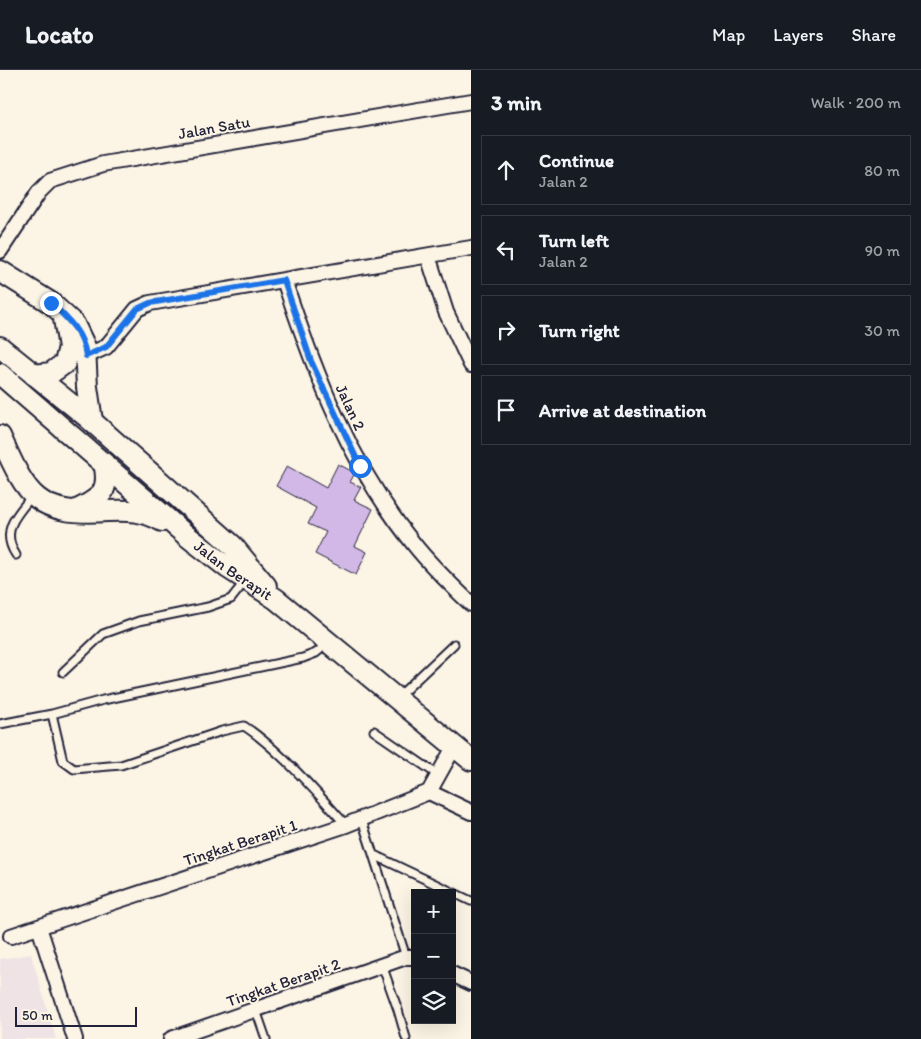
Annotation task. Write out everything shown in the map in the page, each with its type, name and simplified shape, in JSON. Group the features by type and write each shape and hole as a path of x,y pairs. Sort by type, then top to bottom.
{"main road":[{"path":"0,271 51,303 74,324 85,347 86,387 92,421"},
{"path":"34,375 50,373 65,363 69,347 61,313"},
{"path":"0,347 92,421 237,550 276,599"},
{"name":"Jalan Berapit","path":"0,374 187,536 246,580 276,599 471,760"},
{"path":"0,436 14,470 24,487 53,507 74,512 130,510 152,515 187,536"},
{"path":"74,512 99,498 106,485 104,463"}],"street":[{"name":"Jalan Satu","path":"0,252 39,192 50,181 103,164 471,101"},
{"path":"86,356 106,347 137,309 150,303 471,248"},
{"path":"428,256 446,312 471,365"},
{"name":"Jalan 2","path":"284,280 311,361 360,466 413,544 471,604"},
{"path":"454,747 428,792 471,812"},
{"name":"Tingkat Berapit 1","path":"11,936 346,826 428,792"},
{"path":"39,927 74,1039"},
{"name":"Tingkat Berapit 2","path":"171,1039 382,965 411,957"},
{"path":"456,976 471,983"}],"lane":[{"path":"16,556 8,548 4,538 6,528 33,494"},
{"path":"63,672 103,634 139,621 208,607 231,599 246,580"},
{"path":"0,724 52,714 103,700 303,658 316,652 328,643"},
{"path":"396,699 454,644"},
{"path":"52,714 63,761 74,769 121,765 222,730 244,726 257,734 317,793 346,826"},
{"path":"374,731 438,775"},
{"path":"362,820 411,957"},
{"path":"374,854 471,901"},
{"path":"382,965 406,1039"},
{"path":"256,1010 266,1039"}],"shaded area":[{"path":"31,954 56,1039 0,1039 0,959"}],"building":[{"path":"338,464 355,473 350,482 361,487 354,500 373,509 355,546 367,552 356,575 315,554 326,532 308,524 316,508 276,486 287,466 326,488"}],"route":[{"path":"51,303 74,324 85,347 86,356 106,347 137,309 150,303 284,280 311,361 360,466"}]}
